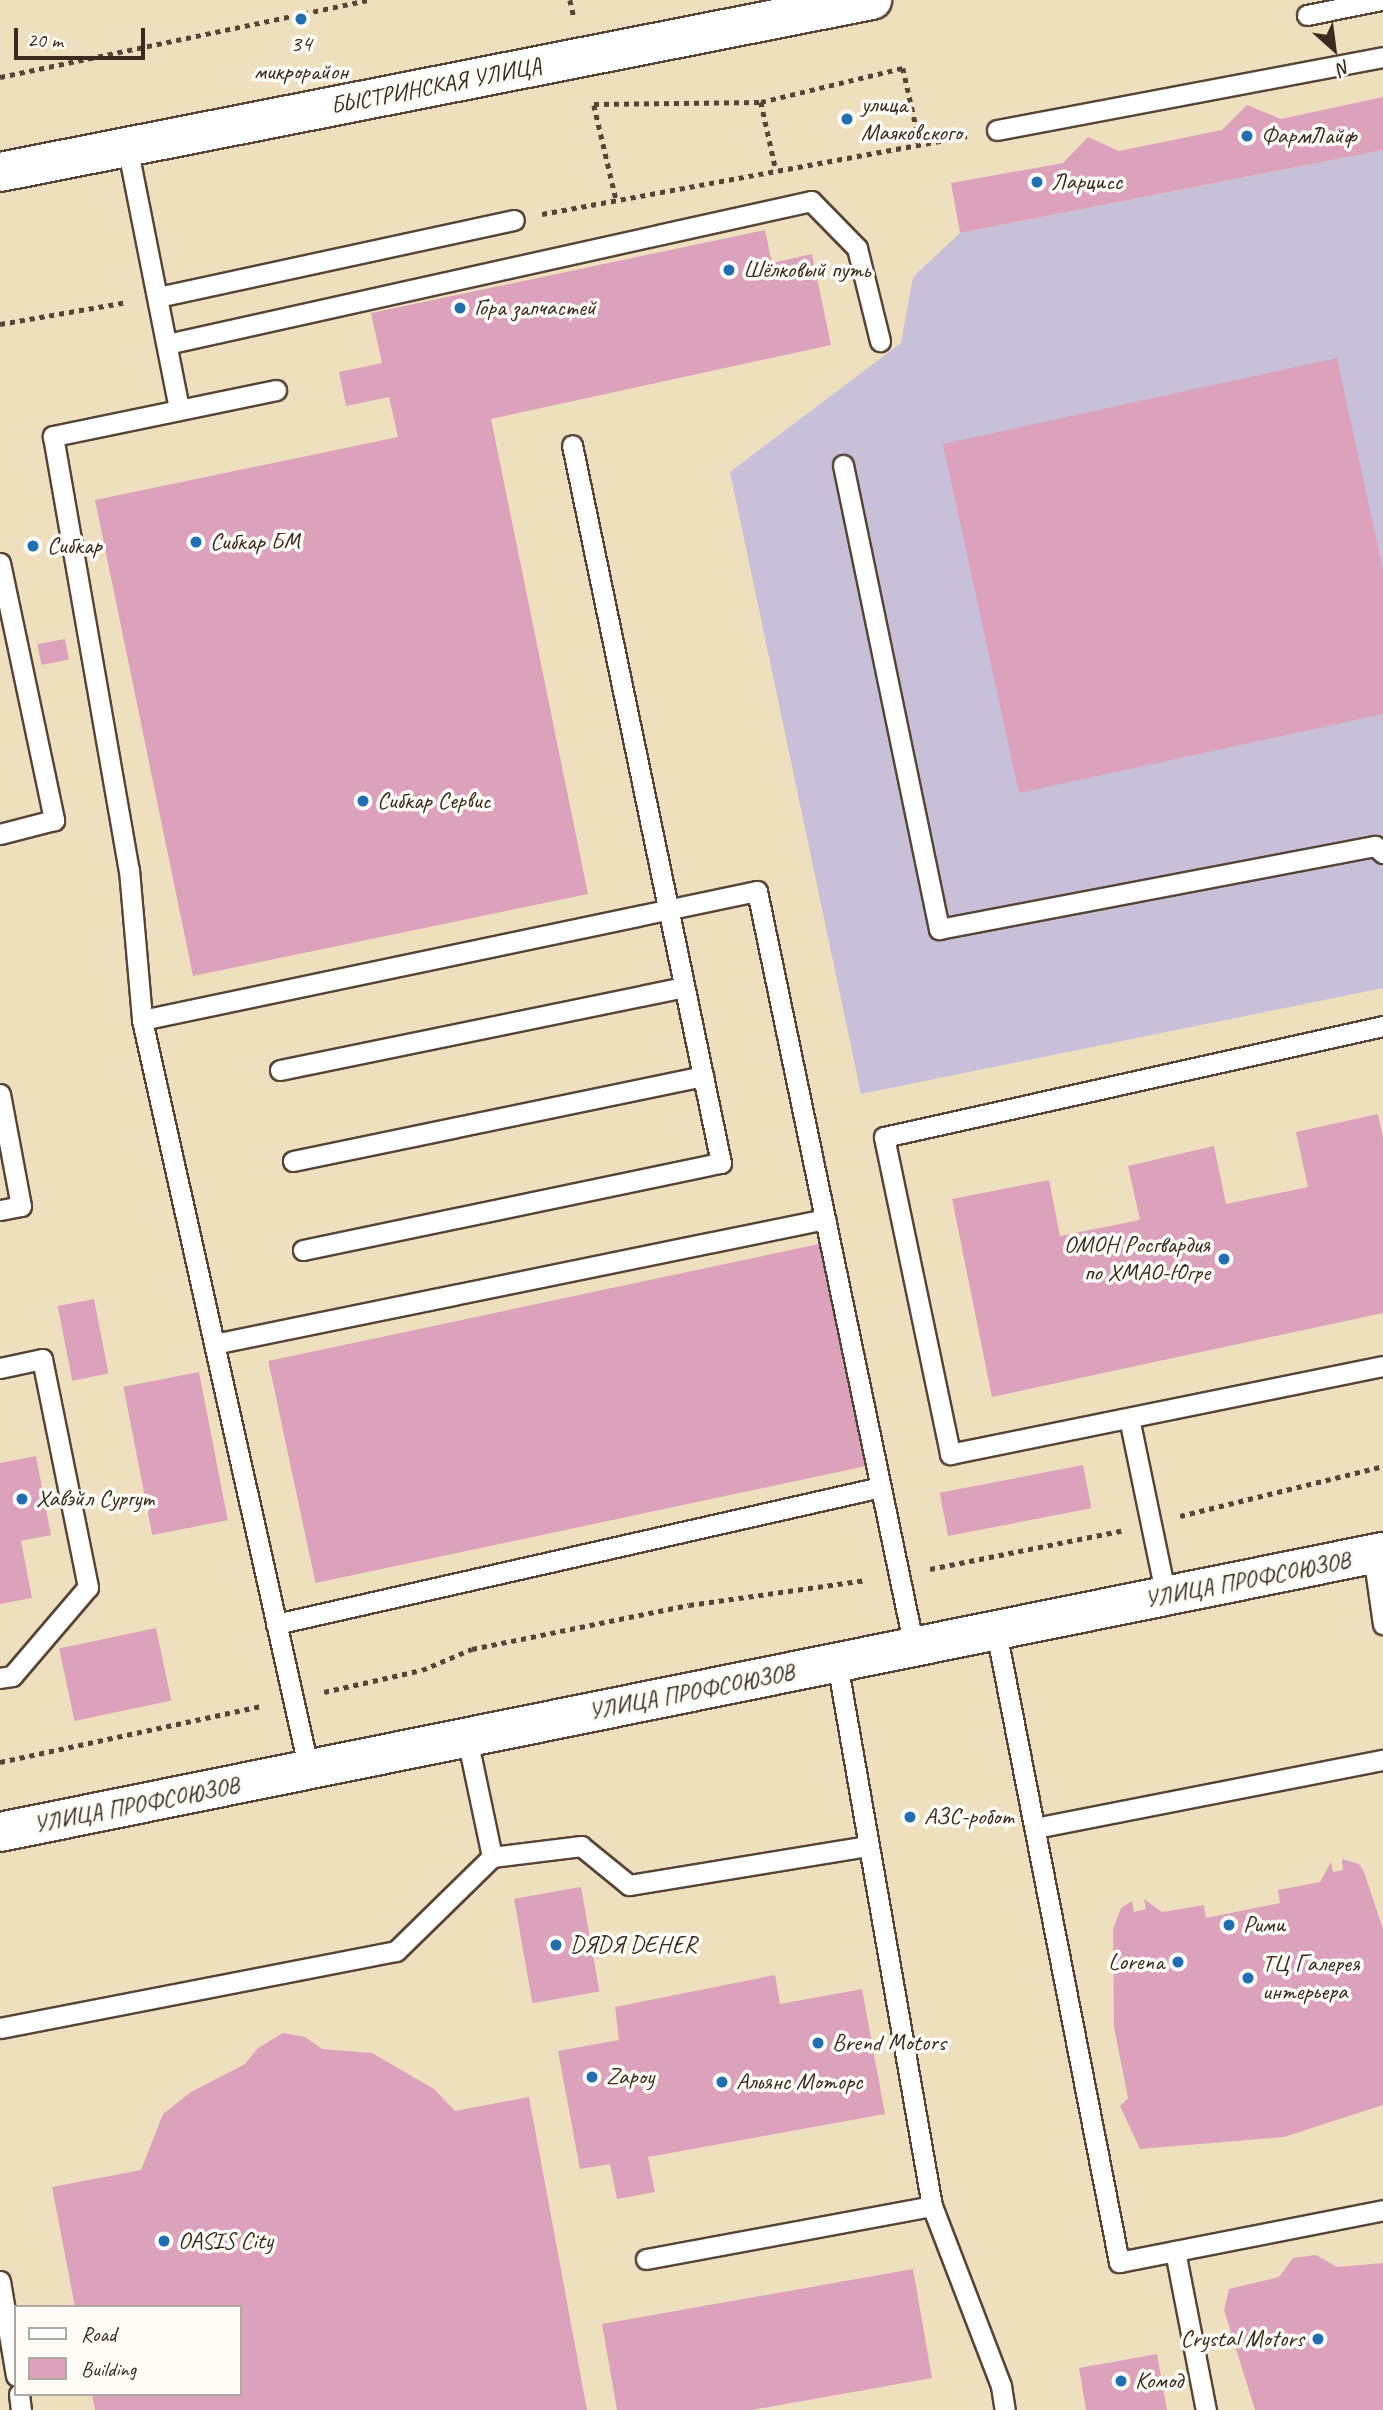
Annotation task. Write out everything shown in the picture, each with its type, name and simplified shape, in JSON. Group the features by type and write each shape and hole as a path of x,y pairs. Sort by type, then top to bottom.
{"main road":[{"name":"БЫСТРИНСКАЯ УЛИЦА","path":"0,172 872,0"},
{"name":"УЛИЦА ПРОФСОЮЗОВ","path":"0,1832 1378,1553"}],"lane":[{"path":"1307,15 1381,0"},
{"path":"997,131 1383,57"},
{"path":"127,146 179,409"},
{"path":"167,344 811,201 857,248 880,341"},
{"path":"158,297 514,219"},
{"path":"276,390 53,436 129,870 142,1020 309,1770"},
{"path":"303,1250 721,1163 572,445"},
{"path":"843,465 939,929 1375,846 1383,853"},
{"path":"0,563 54,820 0,834"},
{"path":"142,1020 757,891 914,1647"},
{"path":"281,1070 684,987"},
{"path":"1383,1026 884,1137 950,1454 1383,1366"},
{"path":"293,1161 703,1076"},
{"path":"0,1094 20,1206 0,1210"},
{"path":"214,1344 825,1219"},
{"path":"0,1368 42,1359 88,1587 12,1676 0,1678"},
{"path":"1129,1418 1166,1596"},
{"path":"276,1624 881,1487"},
{"path":"1378,1553 1383,1624"},
{"path":"996,1631 1119,2262 1383,2210"},
{"path":"837,1662 932,2206 1001,2386 1005,2410"},
{"path":"467,1738 492,1857"},
{"path":"1035,1828 1383,1760"},
{"path":"0,2028 396,1951 492,1857 581,1846 629,1885 868,1846"},
{"path":"646,2259 932,2206"},
{"path":"1175,2251 1206,2410"},
{"path":"0,2281 14,2364"}],"path":[{"path":"0,77 369,0"},
{"path":"594,104 761,102 903,68 920,144"},
{"path":"761,102 776,170"},
{"path":"514,219 997,131"},
{"path":"0,324 158,297"},
{"path":"0,1762 422,1670 472,1649 689,1605 898,1575 1151,1524 1383,1466"}],"shaded area":[{"path":"1383,150 1383,988 861,1094 730,472 901,343 913,277 960,233"}],"building":[{"path":"1383,97 1383,150 960,233 951,183 1063,163 1088,137 1119,151 1222,130 1247,105 1281,119"},
{"path":"765,230 772,263 812,254 831,345 491,419 588,894 193,976 95,500 398,437 389,397 346,406 339,372 382,363 371,313"},
{"path":"1337,358 1383,570 1383,714 1019,793 943,444"},
{"path":"65,639 69,660 42,665 38,644"},
{"path":"1378,1114 1383,1138 1383,1313 992,1397 952,1199 1049,1180 1060,1236 1140,1220 1128,1166 1214,1146 1226,1204 1308,1187 1296,1132"},
{"path":"819,1244 866,1466 315,1583 268,1361"},
{"path":"94,1299 109,1374 72,1381 58,1306"},
{"path":"199,1372 228,1520 152,1535 123,1387"},
{"name":"Хавэйл Сургут","path":"36,1456 51,1535 21,1541 32,1598 0,1604 0,1463"},
{"path":"1083,1465 1091,1508 948,1536 940,1493"},
{"path":"156,1628 171,1700 75,1721 59,1649"},
{"name":"ТЦ Галерея интерьера","path":"1342,1859 1359,1864 1364,1872 1383,1929 1383,2105 1284,2137 1140,2149 1120,2106 1128,2098 1114,2027 1113,1929 1121,1908 1132,1901 1134,1912 1146,1909 1144,1899 1162,1912 1204,1905 1206,1918 1280,1903 1278,1890 1320,1882 1331,1862 1333,1872 1343,1870"},
{"name":"DЯDЯ DЕНЕR","path":"581,1887 599,1991 532,2003 514,1899"},
{"name":"Альянс Моторс","path":"775,1975 780,2004 862,1989 885,2114 648,2157 655,2192 617,2199 610,2164 580,2169 558,2051 619,2040 615,2007"},
{"path":"283,2033 305,2037 322,2049 372,2053 434,2089 455,2111 529,2097 587,2410 95,2410 92,2396 242,2396 242,2305 75,2305 52,2187 141,2170 163,2114 191,2092 245,2064 258,2048"},
{"path":"1316,2255 1337,2267 1383,2263 1383,2410 1255,2410 1224,2310 1229,2289 1279,2277 1293,2258"},
{"path":"913,2269 932,2378 752,2410 617,2410 602,2324"},
{"name":"Комод","path":"1157,2354 1167,2410 1086,2410 1079,2368"}],"place":[{"name":"34 микрорайон","path":"301,19"},
{"name":"улица Маяковского","path":"847,119"},
{"name":"ФармЛайф","path":"1247,136"},
{"name":"Ларцисс","path":"1037,182"},
{"name":"Шёлковый путь","path":"729,270"},
{"name":"Гора запчастей","path":"460,308"},
{"name":"Сибкар БМ","path":"196,542"},
{"name":"Сибкар","path":"33,546"},
{"name":"Сибкар Сервис","path":"363,801"},
{"name":"ОМОН Росгвардия по ХМАО-Югре","path":"1224,1259"},
{"name":"Хавэйл Сургут","path":"22,1499"},
{"name":"АЗС-робот","path":"910,1817"},
{"name":"Рими","path":"1229,1925"},
{"name":"DЯDЯ DЕНЕR","path":"556,1945"},
{"name":"Lorena","path":"1178,1962"},
{"name":"ТЦ Галерея интерьера","path":"1248,1978"},
{"name":"Brend Motors","path":"818,2043"},
{"name":"Zapoy","path":"592,2077"},
{"name":"Альянс Моторс","path":"722,2082"},
{"name":"OASIS City","path":"164,2241"},
{"name":"Crystal Motors","path":"1318,2339"},
{"name":"Комод","path":"1121,2381"}]}
